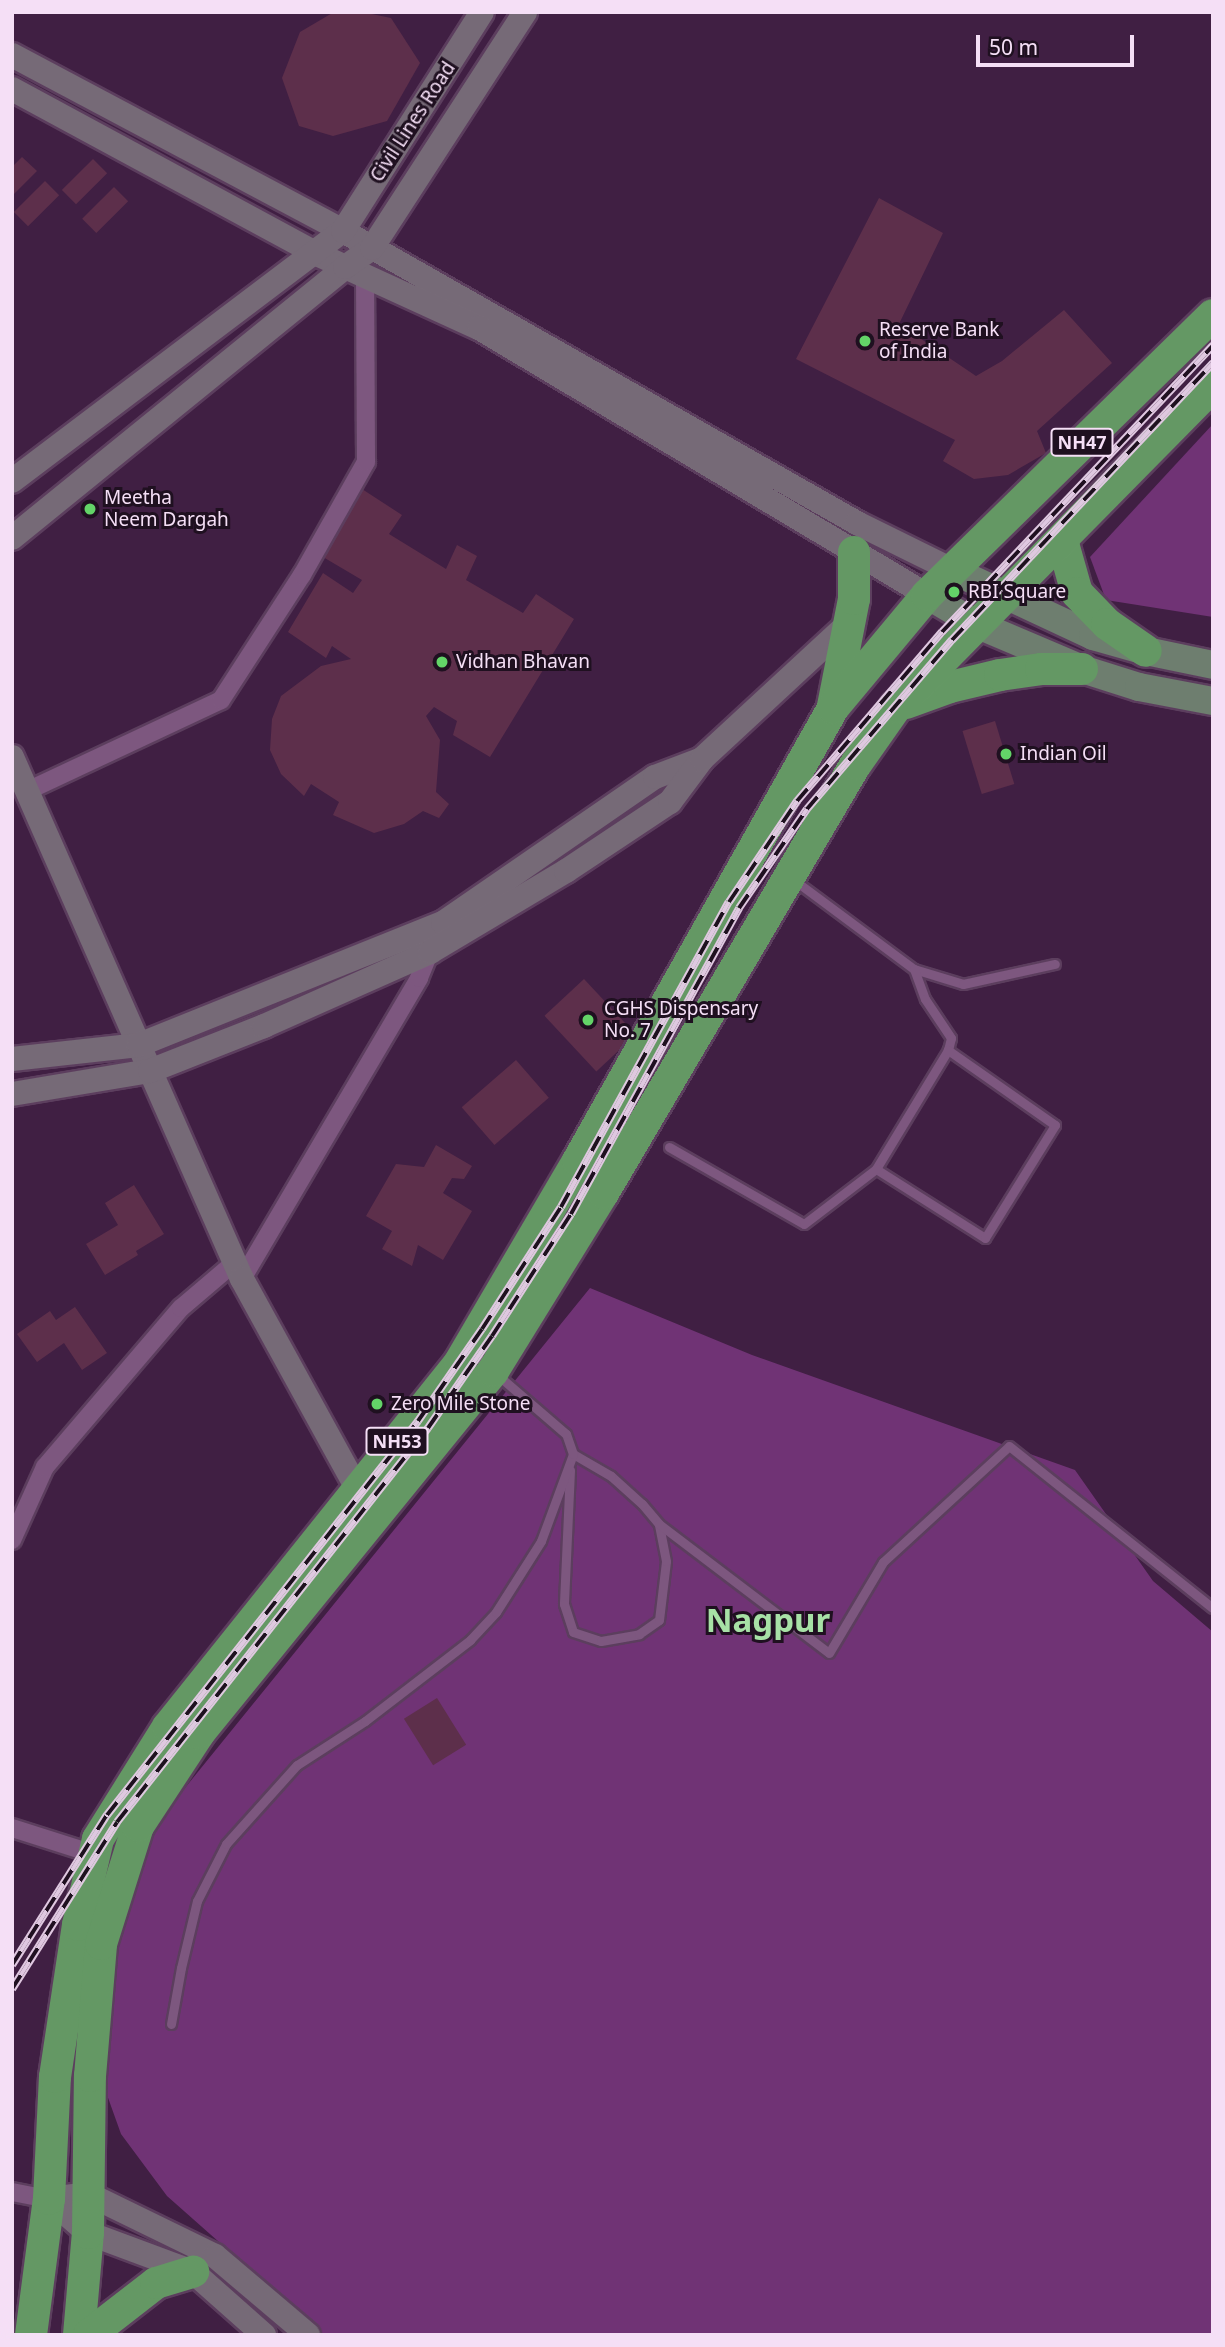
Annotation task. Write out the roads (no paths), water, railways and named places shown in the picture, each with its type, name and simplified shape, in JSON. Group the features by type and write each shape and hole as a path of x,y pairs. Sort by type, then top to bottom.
{"highway":[{"name":"NH47","path":"927,596 1213,315"},
{"name":"NH47","path":"976,624 1213,386"},
{"path":"1062,540 1077,593 1107,624 1146,651"},
{"path":"833,708 854,599 854,552"},
{"name":"NH53","path":"31,2335 49,2199 55,2077 78,1925 98,1839 168,1727 467,1349 578,1161 833,708 927,596"},
{"name":"NH53","path":"79,2335 88,2233 90,2076 101,1944 138,1826 199,1733 493,1371 856,764 896,707 976,624"},
{"path":"896,707 950,687 1000,676 1041,669 1082,669"},
{"path":"89,2335 156,2283 194,2272"}],"main road":[{"path":"952,570 1093,636 1146,651 1213,665"},
{"path":"927,596 976,624 1082,669 1139,687 1213,701"}],"street":[{"name":"Civil Lines Road","path":"12,481 343,232 482,12"},
{"path":"12,538 355,271 525,12"},
{"path":"12,55 372,248 857,523 952,570"},
{"path":"12,89 317,254 479,328 927,596"},
{"path":"27,791 221,700 302,575 366,462 355,271"},
{"path":"12,1094 150,1071 264,1027 430,952 566,871 670,802 702,759 849,623"},
{"path":"12,757 238,1270 358,1490"},
{"path":"12,1059 139,1045 443,923 655,778 702,759"},
{"path":"12,1540 46,1467 181,1308 238,1270 419,978 443,923"},
{"path":"12,1828 94,1854"},
{"path":"12,2192 49,2199 88,2194 215,2256 307,2335"},
{"path":"49,2199 88,2233 194,2272 264,2335"}],"lane":[{"path":"790,877 914,969 963,984 1055,964"},
{"path":"670,1147 804,1224 876,1169 948,1050 951,1038 925,999 914,969"},
{"path":"876,1169 985,1238 1055,1125 948,1050"},
{"path":"467,1349 566,1434 571,1459 564,1604 573,1632 601,1641 639,1633 659,1620 666,1561 659,1524"},
{"path":"571,1459 611,1476 642,1504 659,1524 829,1653 883,1562 1009,1446 1213,1608"},
{"path":"172,2024 181,1968 197,1901 226,1844 297,1765 365,1721 455,1655 496,1612 541,1541 571,1459"}],"railway":[{"path":"12,1965 107,1815 418,1421 482,1329 561,1207 729,902 797,801 942,632 1213,345"},
{"path":"12,1989 117,1822 428,1428 492,1336 571,1214 739,908 807,809 952,640 1213,363"}],"place":[{"name":"Reserve Bank of India","path":"865,341"},
{"name":"Meetha Neem Dargah","path":"90,509"},
{"name":"RBI Square","path":"954,592"},
{"name":"Vidhan Bhavan","path":"442,662"},
{"name":"Indian Oil","path":"1006,754"},
{"name":"CGHS Dispensary No. 7","path":"588,1020"},
{"name":"Zero Mile Stone","path":"377,1404"}],"district":[{"name":"Nagpur","path":"768,1620"}]}
